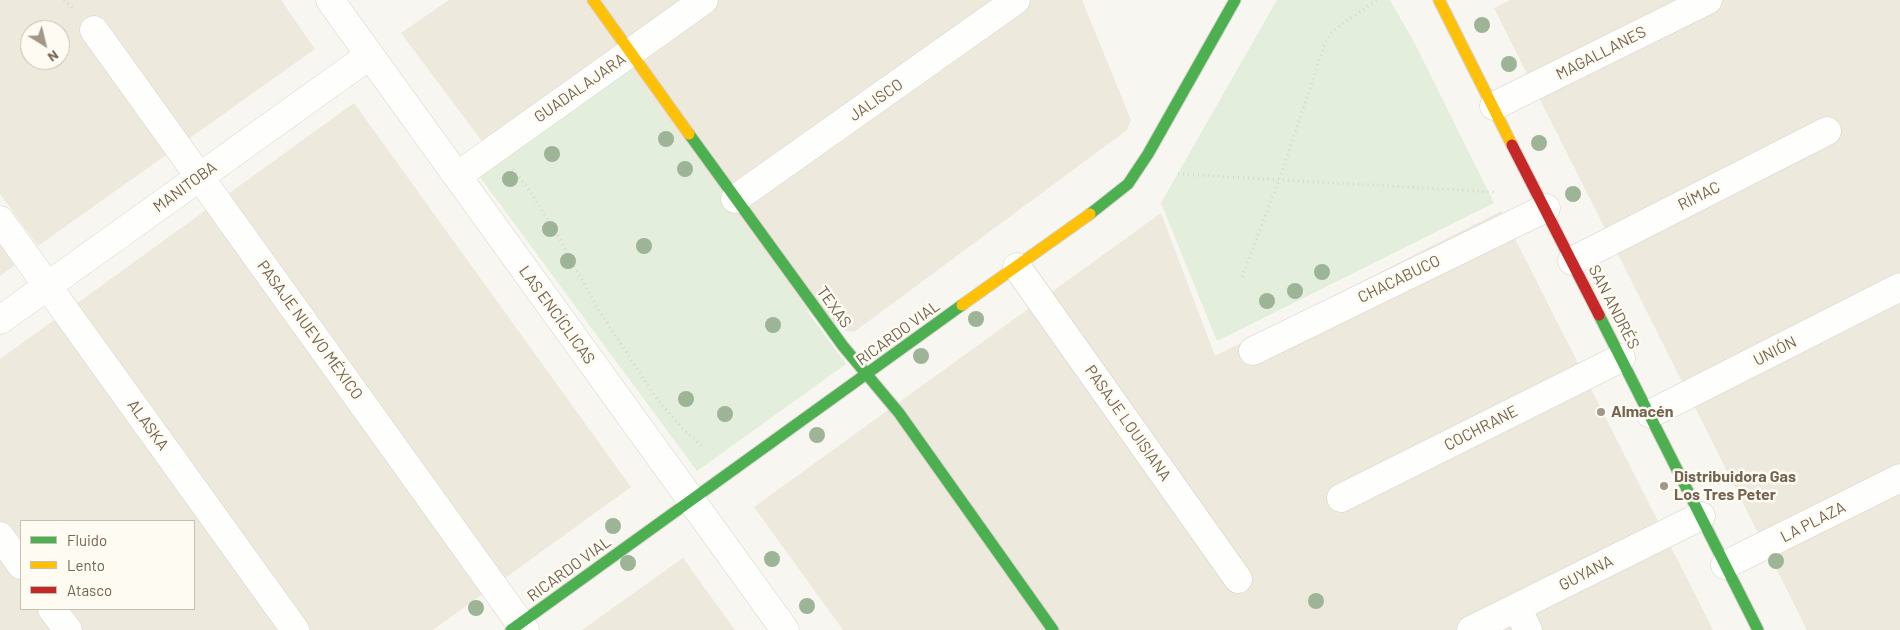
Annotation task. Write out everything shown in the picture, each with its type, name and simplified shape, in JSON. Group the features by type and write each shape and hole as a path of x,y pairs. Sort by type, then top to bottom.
{"street":[{"name":"TEXAS","path":"593,0 842,346 898,413 1053,630"},
{"name":"GUADALAJARA","path":"457,176 704,0"},
{"name":"JALISCO","path":"735,199 1016,0"},
{"name":"RICARDO VIAL","path":"519,628 691,500 1017,267 1128,184 1148,154 1235,0"},
{"name":"SAN ANDRÉS","path":"1440,0 1758,630"},
{"name":"MAGALLANES","path":"1494,106 1708,0"},
{"name":"LAS ENCÍCLICAS","path":"343,4 370,55 785,630"},
{"name":"PASAJE NUEVO MÉXICO","path":"94,30 519,628"},
{"name":"MANITOBA","path":"0,320 370,55"},
{"name":"RÍMAC","path":"1572,261 1827,131"},
{"name":"CHACABUCO","path":"1253,351 1546,208"},
{"name":"ALASKA","path":"0,220 295,630"},
{"name":"PASAJE LOUISIANA","path":"1017,267 1238,579"},
{"name":"UNIÓN","path":"1650,414 1900,287"},
{"name":"COCHRANE","path":"1341,498 1621,358"},
{"name":"LA PLAZA","path":"1725,565 1900,478"},
{"name":"GUYANA","path":"1471,630 1523,619 1701,516"},
{"path":"0,536 20,565"},
{"path":"53,610 68,630"}],"path":[{"path":"1242,277 1279,180 1325,43 1331,33 1377,0"},
{"path":"494,149 531,192 561,241 598,309 657,399 681,427 702,446"},
{"path":"1178,174 1494,192"}],"shaded area":[{"path":"0,0 281,0 315,49 38,246 0,194"},
{"path":"449,0 1082,0 1131,120 1127,130 854,332 846,331 484,144 401,33"},
{"path":"1510,0 1900,0 1900,630 1807,630 1494,8"},
{"path":"354,103 631,487 433,630 0,630 0,359"},
{"path":"1501,211 1713,630 843,630 754,507 1161,213 1215,356"},
{"path":"0,238 18,263 0,276"},
{"path":"683,558 735,630 582,630"}],"green space":[{"path":"1277,0 1390,0 1415,44 1494,203 1217,341 1161,203"},
{"path":"629,69 846,364 697,471 477,173"}],"traffic: fast":[{"path":"1090,214 1128,184 1148,154 1235,0"},
{"path":"689,134 843,346 899,413 1053,630"},
{"path":"511,630 962,305"},
{"path":"1599,315 1758,630"}],"traffic: slow":[{"path":"593,0 689,134"},
{"path":"1439,0 1512,145"},
{"path":"962,305 1090,214"}],"traffic: jam":[{"path":"1512,145 1599,315"}],"place":[{"name":"Almacén","path":"1601,412"},
{"name":"Distribuidora Gas Los Tres Peter","path":"1664,486"}]}
